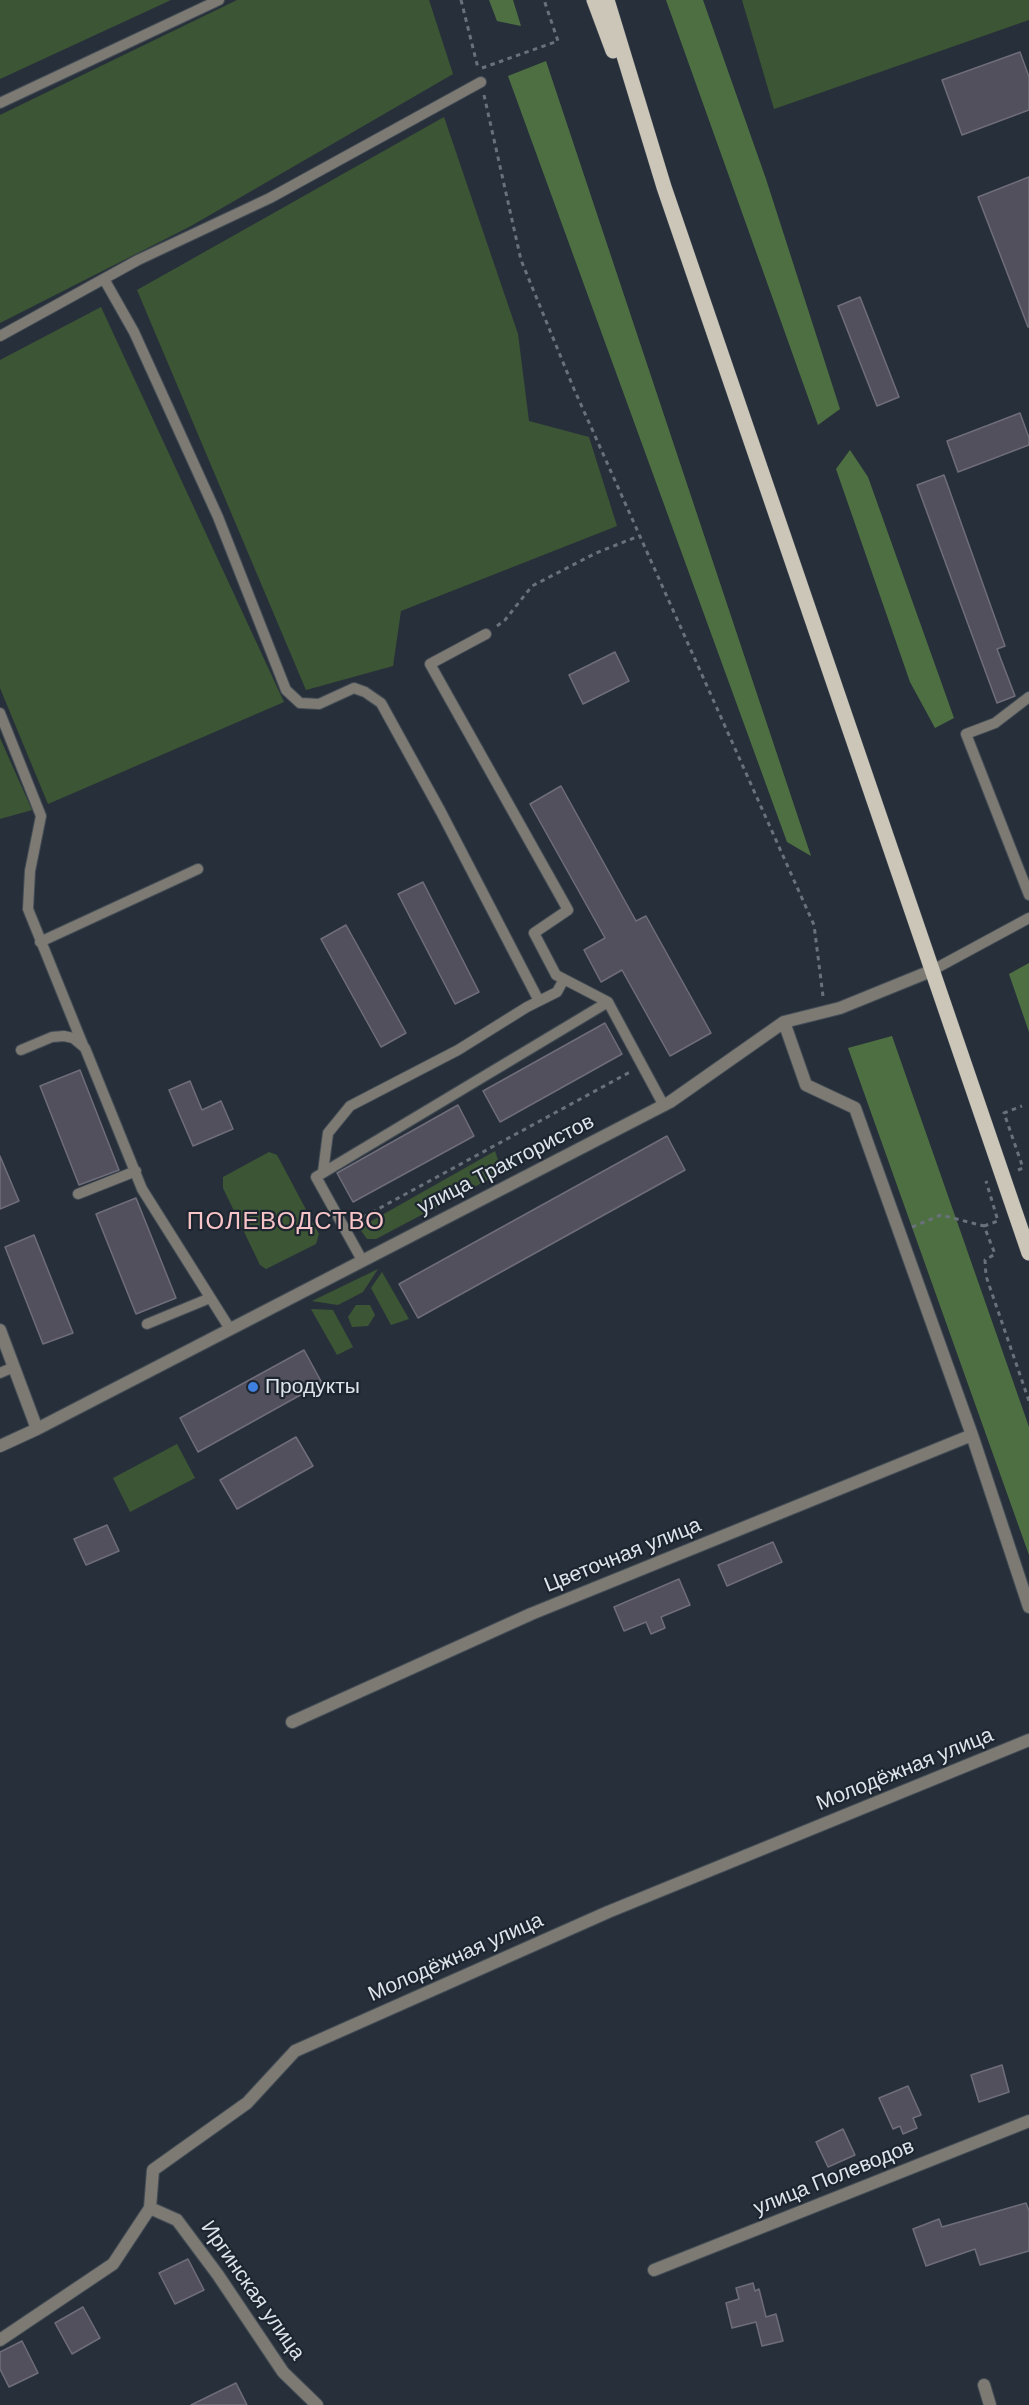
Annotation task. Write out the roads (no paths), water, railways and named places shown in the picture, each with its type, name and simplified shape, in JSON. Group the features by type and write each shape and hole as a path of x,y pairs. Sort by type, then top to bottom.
{"main road":[{"path":"594,0 664,187 1029,1252"},
{"path":"607,0 664,187"}],"street":[{"name":"улица Трактористов","path":"0,1446 38,1429 663,1106 784,1022 840,1008 931,971"},
{"path":"784,1022 806,1085 855,1108 972,1435 1029,1608"},
{"path":"0,1330 38,1429"},
{"name":"Цветочная улица","path":"292,1722 531,1614 972,1435"},
{"name":"Молодёжная улица","path":"0,2340 113,2264 150,2208 153,2170 247,2103 295,2051 608,1912 1029,1740"},
{"name":"улица Полеводов","path":"654,2271 1029,2121"},
{"name":"Иргинская улица","path":"150,2208 177,2220 218,2275 283,2372 317,2405"},
{"path":"984,2385 990,2405"}],"lane":[{"path":"0,103 219,0"},
{"path":"0,336 138,260 270,198 481,82"},
{"path":"104,279 135,332 218,518 286,690 300,703 319,704 354,688 365,692 381,704 441,812 538,1001"},
{"path":"486,634 430,664 568,910 534,933 556,975 608,1002 663,1106"},
{"path":"1029,697 995,723 966,734 1029,895"},
{"path":"0,713 41,816 30,871 28,909 40,942 144,1193 230,1329"},
{"path":"40,942 198,869"},
{"path":"931,971 1029,918"},
{"path":"323,1172 328,1134 350,1106 458,1050 538,1001 557,992 564,979"},
{"path":"362,1260 316,1177 608,1002"},
{"path":"21,1050 52,1037 64,1036 73,1038 85,1048"},
{"path":"78,1194 136,1171"},
{"path":"147,1324 210,1299"},
{"path":"0,1373 14,1367"}],"place":[{"name":"Продукты","path":"253,1387"}],"district":[{"name":"ПОЛЕВОДСТВО","path":"286,1223"}]}
